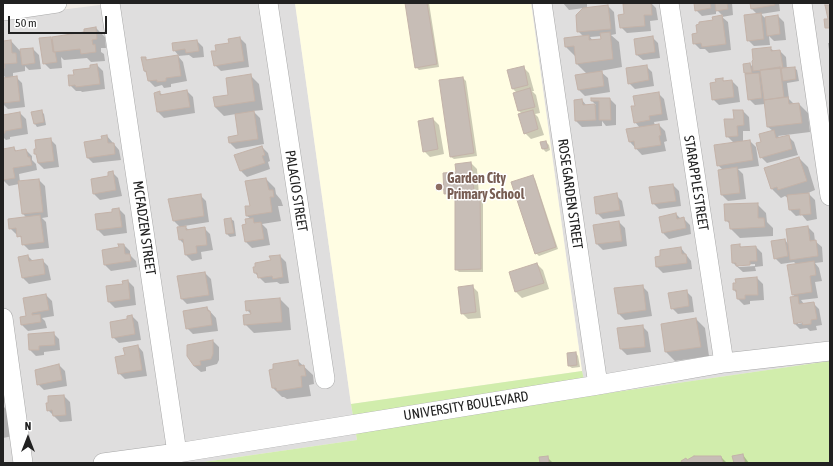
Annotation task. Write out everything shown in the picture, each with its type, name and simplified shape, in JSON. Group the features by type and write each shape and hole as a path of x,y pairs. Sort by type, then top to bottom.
{"street":[{"path":"3,11 57,3"},
{"name":"MCFADZEN STREET","path":"110,3 177,453"},
{"name":"PALACIO STREET","path":"268,3 325,379"},
{"name":"ROSE GARDEN STREET","path":"542,3 598,385"},
{"name":"STARAPPLE STREET","path":"669,3 724,362"},
{"path":"802,3 830,196"},
{"path":"3,318 23,463"},
{"name":"UNIVERSITY BOULEVARD","path":"103,463 177,453 598,385 724,362 830,351"}],"shaded area":[{"path":"116,3 295,3 357,440 197,463 3,463 3,17"},
{"name":"Garden City Primary School","path":"295,3 531,3 582,371 351,404"},
{"path":"531,3 830,3 830,361 588,396 582,371"}],"green space":[{"path":"830,361 830,463 197,463 357,440 351,404 582,371 588,396"}],"building":[{"path":"405,3 427,3 437,64 415,68"},
{"path":"651,3 652,15 644,15 645,26 620,28 618,15 624,14 623,4"},
{"path":"694,3 710,3 711,8 695,11"},
{"path":"715,3 727,3 728,9 716,11"},
{"path":"750,3 774,3 775,5 751,9"},
{"path":"608,5 611,29 577,32 576,15 583,8"},
{"path":"825,5 830,5 830,28 825,28 824,19 828,19"},
{"path":"761,13 764,39 747,41 744,15"},
{"path":"722,15 726,44 702,47 701,43 693,44 692,34 697,33 696,25 699,24 699,22 713,20 712,17"},
{"path":"778,15 780,34 767,36 765,17"},
{"path":"96,27 97,39 92,40 93,45 95,44 96,52 81,54 80,49 54,52 52,37 84,32 84,29"},
{"path":"610,32 613,59 576,64 574,46 565,47 564,38 589,35 589,40 601,39 600,33"},
{"path":"653,36 655,52 636,55 634,39"},
{"path":"51,37 53,52 55,52 57,62 43,64 39,38"},
{"path":"240,37 244,61 214,66 211,51 216,51 215,45 229,43 228,39"},
{"path":"11,40 12,53 16,53 17,63 4,64 5,68 3,68 3,41"},
{"path":"197,40 199,51 186,53 185,49 173,51 172,43"},
{"path":"771,47 771,51 780,50 783,68 753,71 752,49"},
{"path":"33,48 35,63 22,65 20,49"},
{"path":"178,55 181,76 166,78 166,81 148,81 141,57 146,57 146,60"},
{"path":"750,63 752,73 744,73 743,64"},
{"path":"97,64 100,84 76,87 75,85 69,86 68,75 74,75 73,70 90,68 90,65"},
{"path":"647,65 649,80 628,84 626,68"},
{"path":"524,66 528,85 512,89 507,70"},
{"path":"780,67 784,97 764,100 760,70"},
{"path":"795,67 796,79 783,81 781,68"},
{"path":"602,71 604,86 578,90 575,75"},
{"path":"759,73 762,98 748,100 745,74"},
{"path":"251,74 255,101 215,107 213,97 228,95 226,78"},
{"path":"17,76 20,101 3,103 3,78"},
{"path":"463,77 474,153 450,157 439,80"},
{"path":"723,78 723,81 732,80 734,97 712,100 710,83 716,82 715,79"},
{"path":"530,88 535,107 518,111 513,93"},
{"path":"187,90 190,107 157,112 154,93 160,91 160,95"},
{"path":"659,92 662,114 649,116 650,120 634,123 631,106 635,106 633,96"},
{"path":"788,97 789,104 799,103 802,123 767,127 764,100"},
{"path":"591,98 610,98 611,120 599,120 599,101 591,101"},
{"path":"582,99 583,105 595,104 596,120 575,121 574,100"},
{"path":"42,110 44,122 34,124 31,112"},
{"path":"533,110 538,129 524,134 518,114"},
{"path":"733,110 743,110 744,125 737,126 738,136 726,137 724,119 734,119"},
{"path":"254,111 258,139 229,143 228,137 238,135 235,114"},
{"path":"20,112 22,128 5,131 3,134 3,115"},
{"path":"433,118 438,149 423,152 418,121"},
{"path":"659,124 661,145 635,149 634,141 629,142 626,129"},
{"path":"774,130 776,138 789,135 792,149 760,158 756,143 761,142 759,134"},
{"path":"107,135 108,143 114,143 115,154 87,158 84,142 102,139 101,136"},
{"path":"51,138 54,161 38,163 36,154 34,154 34,149 36,149 35,140"},
{"path":"750,140 753,160 717,166 714,145"},
{"path":"546,141 548,148 542,149 540,142"},
{"path":"262,146 265,155 262,156 265,163 240,171 234,155"},
{"path":"14,147 15,151 26,149 32,165 13,168 15,178 3,180 3,149"},
{"path":"799,157 807,181 778,190 777,187 771,189 764,168"},
{"path":"471,162 474,191 444,194 443,173 456,172 455,164"},
{"path":"737,167 740,193 721,195 718,170"},
{"path":"113,171 116,190 93,194 91,179 108,176 108,172"},
{"path":"533,175 556,247 535,254 511,182"},
{"path":"266,178 269,190 273,190 274,197 270,197 272,212 246,216 245,206 250,206 245,181"},
{"path":"39,179 43,212 22,214 18,181"},
{"path":"673,184 676,201 652,204 649,187"},
{"path":"617,193 620,210 596,214 594,197"},
{"path":"809,193 811,214 800,215 800,209 789,210 787,195"},
{"path":"201,194 204,216 173,221 168,199"},
{"path":"455,194 480,194 481,269 455,270"},
{"path":"758,203 758,218 764,218 765,227 730,229 729,221 725,221 724,204"},
{"path":"119,208 122,227 97,230 95,214 112,212 112,209"},
{"path":"676,213 677,219 684,217 686,228 662,233 659,217"},
{"path":"40,215 44,242 22,245 21,236 17,237 16,228 9,229 8,219"},
{"path":"231,218 234,233 226,234 224,219"},
{"path":"253,218 254,223 261,222 264,239 245,242 242,225 246,224 245,219"},
{"path":"619,221 622,241 596,244 593,225"},
{"path":"186,226 186,230 205,227 207,245 196,246 197,253 185,255 183,239 179,240 177,227"},
{"path":"808,226 810,241 816,240 818,256 790,260 786,229"},
{"path":"785,239 788,256 774,259 771,241"},
{"path":"118,244 124,244 125,254 130,254 131,261 104,265 102,250 119,247"},
{"path":"740,244 740,247 756,246 757,261 750,261 750,265 736,266 736,263 732,263 731,245"},
{"path":"681,247 682,254 686,254 687,263 656,267 655,257 660,256 660,250"},
{"path":"28,255 29,261 43,259 45,274 22,278 18,257"},
{"path":"280,255 283,277 273,279 272,276 258,278 257,273 254,273 253,267 255,267 255,263 271,260 269,256"},
{"path":"814,261 816,275 810,276 812,292 792,295 787,265"},
{"path":"537,263 544,283 515,292 509,272"},
{"path":"205,272 209,295 181,299 177,276"},
{"path":"757,277 758,295 745,295 745,299 737,299 736,290 733,290 733,283 736,283 735,279"},
{"path":"128,280 130,299 108,302 106,286 123,284 122,281"},
{"path":"473,285 476,312 461,314 458,287"},
{"path":"643,285 646,310 618,314 614,288"},
{"path":"687,290 689,306 671,309 668,293"},
{"path":"46,294 49,310 32,313 32,315 40,314 41,322 21,325 20,317 26,316 23,298"},
{"path":"798,296 799,304 814,302 817,319 811,320 811,324 803,325 802,322 794,324 790,297"},
{"path":"280,298 282,322 244,325 243,315 251,314 250,310 246,311 245,301"},
{"path":"207,307 208,311 210,311 212,325 186,329 183,311"},
{"path":"132,315 135,334 112,338 110,322 127,319 127,316"},
{"path":"696,318 701,347 665,352 661,324"},
{"path":"643,325 645,347 620,349 617,328"},
{"path":"54,332 55,345 39,346 39,350 29,350 28,334"},
{"path":"213,340 213,354 211,359 200,361 201,365 194,366 187,356 187,345"},
{"path":"138,345 142,370 118,374 115,357 125,355 123,348"},
{"path":"576,352 577,365 568,366 567,353"},
{"path":"298,360 299,366 304,365 306,376 301,376 302,387 277,391 276,388 272,388 269,370 273,369 273,364"},
{"path":"59,364 62,380 37,385 35,370"},
{"path":"64,395 66,415 53,416 52,410 47,411 46,403 48,403 48,396"},
{"path":"743,454 745,463 734,463 732,456"},
{"path":"548,456 549,463 540,463 539,457"},
{"path":"694,456 721,456 723,463 682,463 681,461 686,458 687,460"}],"place":[{"name":"Garden City Primary School","path":"439,187"}]}
